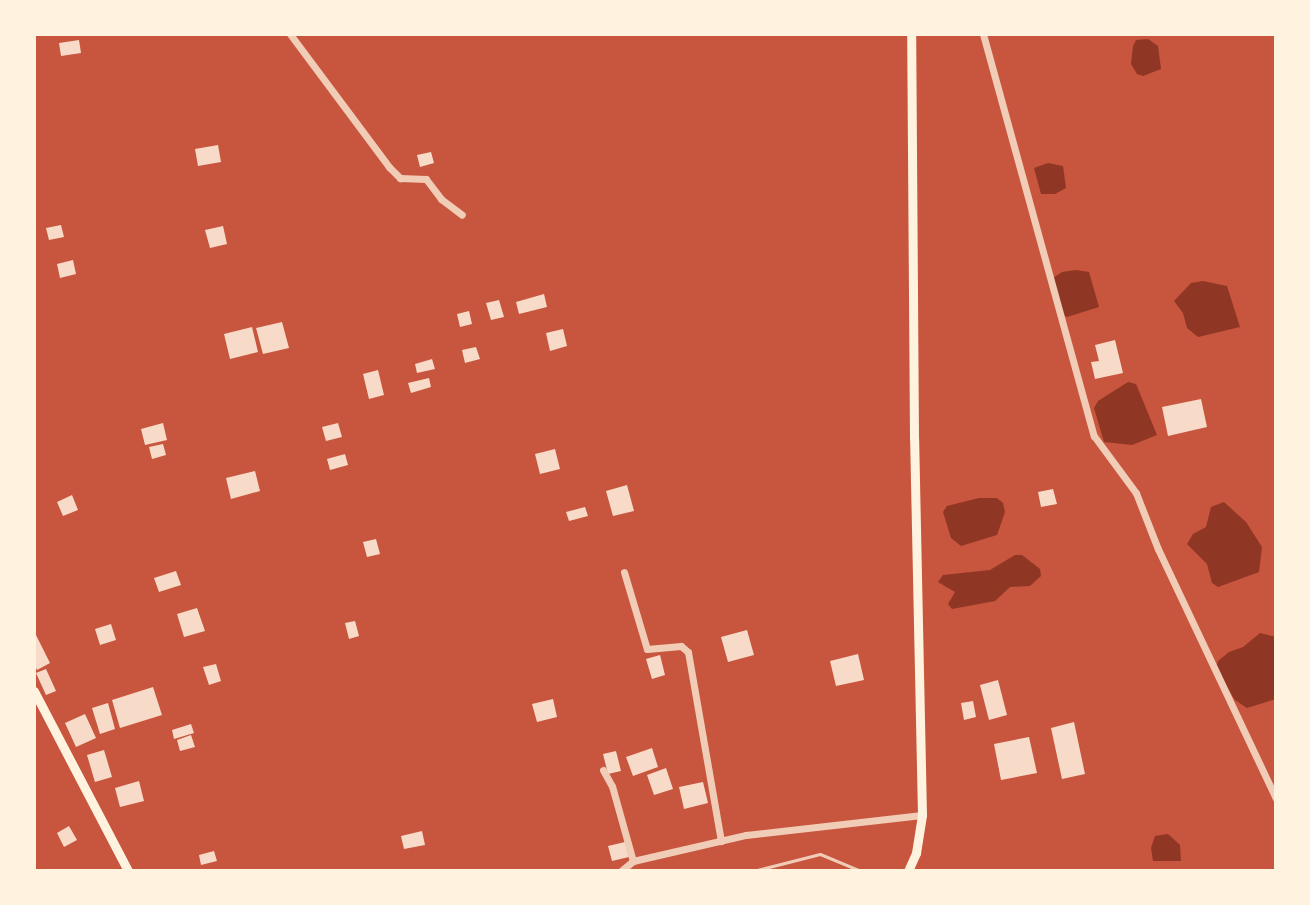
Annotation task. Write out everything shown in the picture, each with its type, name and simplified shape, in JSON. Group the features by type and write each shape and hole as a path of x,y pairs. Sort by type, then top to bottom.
{"main road":[{"path":"908,871 916,853 922,815 914,438 911,34"},
{"path":"34,691 128,871"}],"street":[{"path":"290,34 389,167 400,178 426,179 441,199 462,215"},
{"path":"983,34 1094,436 1136,493 1158,549 1276,799"},
{"path":"624,572 647,649 681,646 688,652 721,841"},
{"path":"603,770 612,786 633,861"},
{"path":"621,871 622,867 633,861 721,841 922,815"}],"lane":[{"path":"753,871 820,854 861,871"}],"shaded area":[{"path":"1148,39 1158,46 1161,69 1143,76 1137,74 1131,64 1133,46 1136,40"},
{"path":"1048,163 1063,166 1066,188 1055,194 1041,194 1034,168"},
{"path":"1062,272 1089,272 1099,307 1067,317 1061,314 1050,280"},
{"path":"1203,281 1227,286 1240,327 1198,337 1187,328 1183,313 1174,301 1191,283"},
{"path":"1128,382 1136,384 1157,435 1132,445 1104,442 1094,408 1098,401"},
{"path":"979,498 997,498 1003,503 1005,512 997,535 961,546 951,538 943,512 947,506"},
{"path":"1224,502 1246,522 1262,547 1259,572 1218,587 1212,583 1207,564 1187,544 1193,534 1206,527 1211,507"},
{"path":"1015,555 1022,555 1040,569 1041,576 1030,586 1010,587 995,601 952,609 948,604 955,592 938,582 943,575 990,570"},
{"path":"1260,633 1276,637 1276,699 1247,708 1235,700 1216,669 1218,661 1229,652 1243,647"},
{"path":"1168,834 1180,845 1181,861 1153,861 1151,848 1155,836"}],"building":[{"path":"79,40 81,53 61,56 59,43"},
{"path":"218,145 221,162 198,166 195,149"},
{"path":"431,152 434,163 420,167 417,155"},
{"path":"61,225 64,237 49,240 46,228"},
{"path":"223,226 227,244 210,248 205,230"},
{"path":"73,260 76,274 60,278 57,264"},
{"path":"544,294 547,307 519,314 516,302"},
{"path":"499,300 504,317 491,320 486,303"},
{"path":"469,311 472,324 460,327 457,314"},
{"path":"282,322 289,348 263,354 256,328"},
{"path":"252,327 258,352 230,359 224,334"},
{"path":"563,329 567,346 550,351 546,333"},
{"path":"1115,340 1123,373 1095,379 1091,362 1099,361 1095,345"},
{"path":"476,347 480,359 465,363 462,350"},
{"path":"432,359 435,369 417,373 415,364"},
{"path":"378,370 384,395 369,399 363,374"},
{"path":"429,378 431,387 411,393 408,383"},
{"path":"1201,399 1207,427 1168,436 1162,407"},
{"path":"163,423 167,440 145,445 141,429"},
{"path":"338,423 342,437 326,441 322,427"},
{"path":"163,444 166,455 152,459 149,447"},
{"path":"555,449 560,469 540,474 535,454"},
{"path":"345,454 348,465 330,470 327,459"},
{"path":"255,471 260,491 231,499 226,478"},
{"path":"627,485 634,511 613,516 606,491"},
{"path":"1053,489 1057,504 1041,507 1038,492"},
{"path":"72,495 78,510 63,516 57,502"},
{"path":"585,507 588,516 569,521 566,512"},
{"path":"376,539 380,554 367,557 363,542"},
{"path":"176,571 181,585 159,592 154,578"},
{"path":"197,608 205,631 184,637 177,614"},
{"path":"355,621 359,636 349,639 345,623"},
{"path":"111,624 116,640 100,645 95,629"},
{"path":"747,630 754,655 728,662 721,637"},
{"path":"34,631 50,663 37,670 34,663"},
{"path":"858,654 864,680 836,686 830,661"},
{"path":"660,655 665,675 652,679 646,659"},
{"path":"216,664 221,681 209,685 203,667"},
{"path":"46,669 56,691 46,695 36,673"},
{"path":"998,680 1007,715 989,720 980,685"},
{"path":"153,687 162,715 120,728 112,700"},
{"path":"553,699 557,717 537,722 532,704"},
{"path":"973,701 976,717 964,720 961,703"},
{"path":"108,703 115,729 100,734 92,708"},
{"path":"85,714 96,738 76,747 65,723"},
{"path":"1074,722 1085,774 1062,779 1051,728"},
{"path":"191,724 194,733 174,739 172,730"},
{"path":"191,735 195,747 180,751 177,740"},
{"path":"1029,737 1037,773 1001,780 994,744"},
{"path":"652,748 658,767 633,776 626,757"},
{"path":"104,750 112,777 95,782 87,755"},
{"path":"616,751 621,771 608,774 603,754"},
{"path":"666,768 673,789 654,795 647,775"},
{"path":"139,781 144,801 120,807 115,788"},
{"path":"703,782 708,803 684,809 679,787"},
{"path":"69,826 77,840 64,847 57,833"},
{"path":"422,831 425,845 404,849 401,836"},
{"path":"625,842 629,857 612,861 608,846"},
{"path":"214,851 217,861 201,865 199,855"}]}
